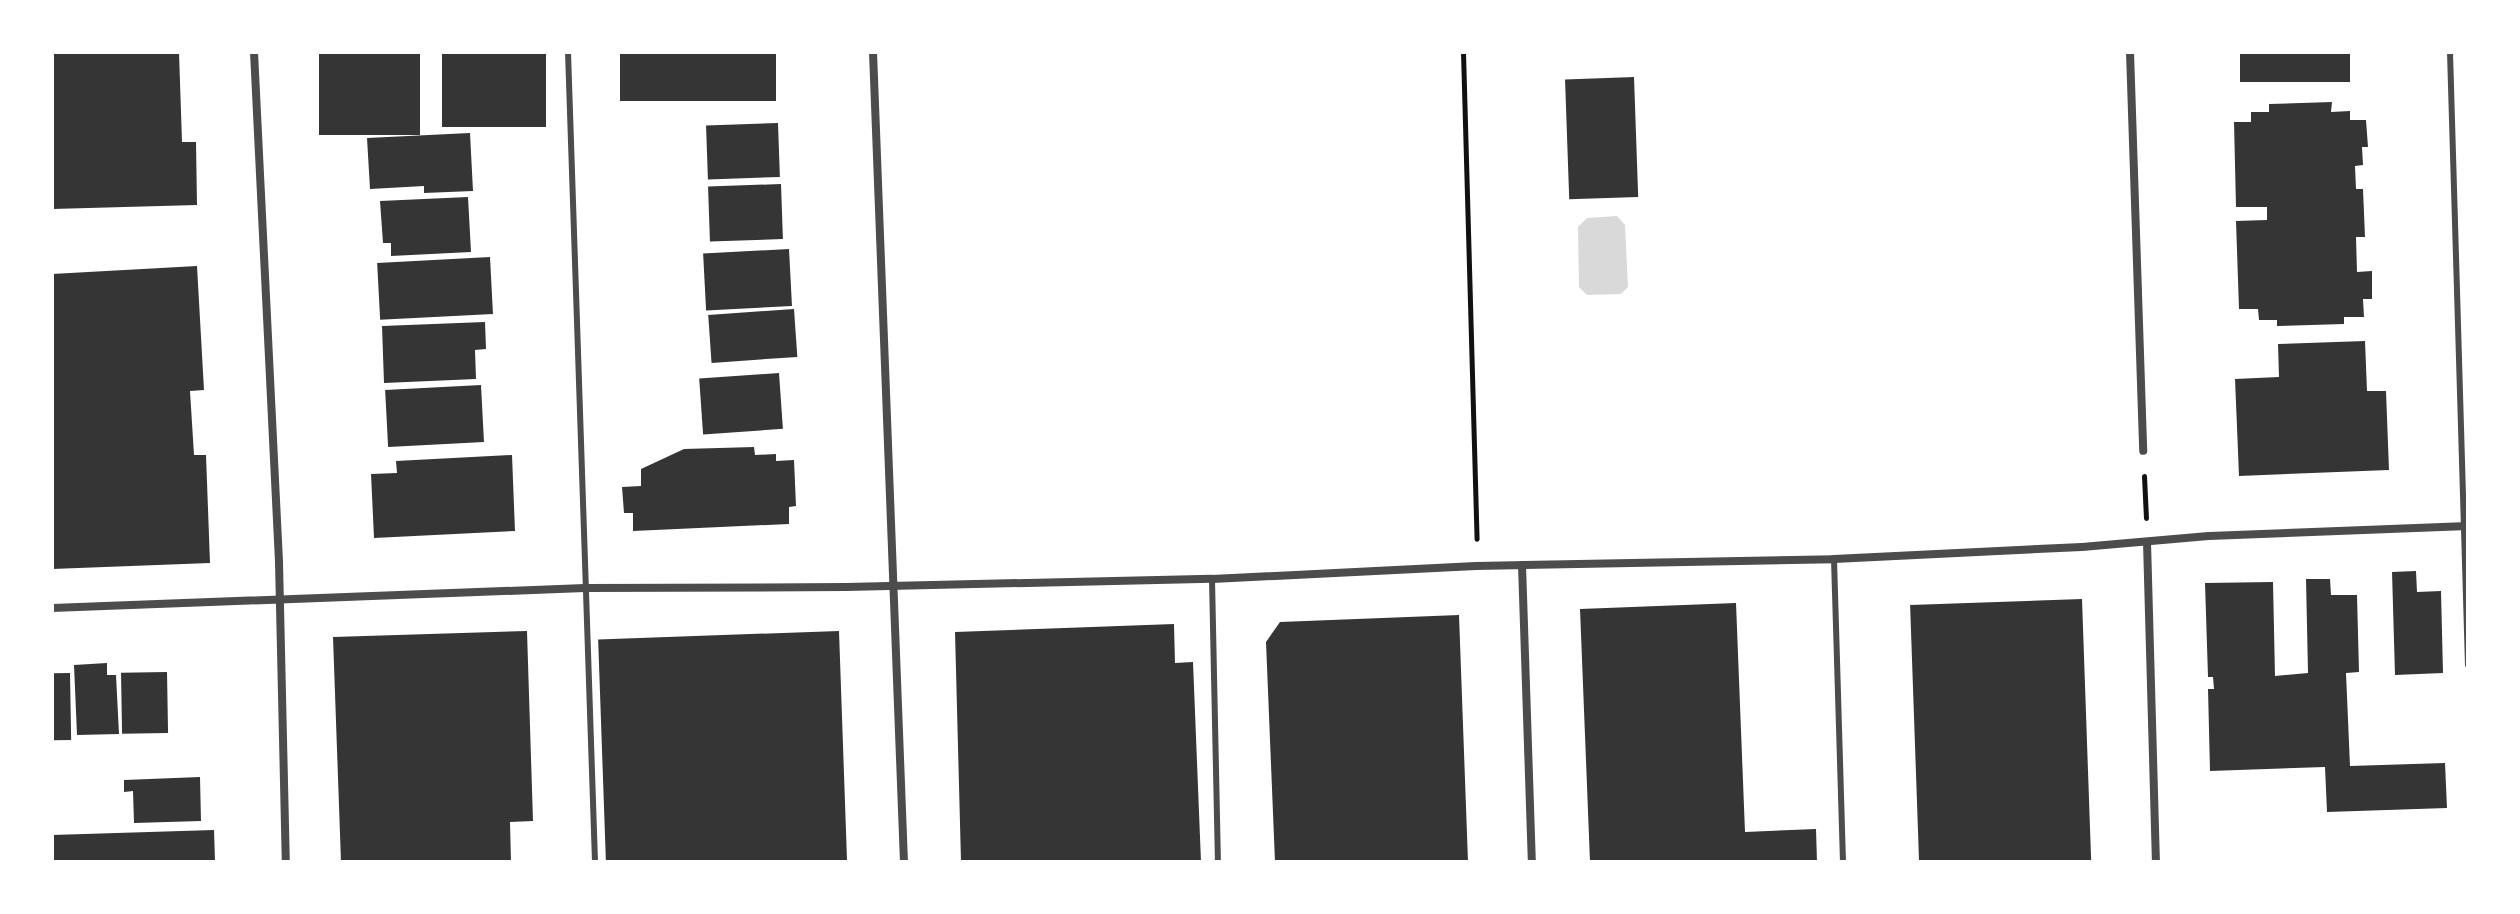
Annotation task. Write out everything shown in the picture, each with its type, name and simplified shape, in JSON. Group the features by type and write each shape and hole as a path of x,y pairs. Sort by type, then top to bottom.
{"street":[{"path":"254,52 280,598 286,862"},
{"path":"873,52 904,862"},
{"path":"2130,52 2143,451"},
{"path":"52,608 585,588 1212,579 1522,565 1834,559 2209,536 2466,526"},
{"path":"2147,542 2156,862"},
{"path":"1522,565 1532,862"}],"lane":[{"path":"568,52 595,862"},
{"path":"2450,52 2468,665"},
{"path":"1834,559 1843,862"},
{"path":"1212,579 1218,862"}],"path":[{"path":"1463,52 1477,539"},
{"path":"2143,451 2147,542"}],"shaded area":[{"path":"1617,216 1625,225 1628,287 1621,294 1587,295 1579,287 1578,227 1587,218"}],"building":[{"path":"52,52 179,52 182,142 196,142 197,205 52,209"},
{"path":"319,52 420,52 420,135 319,135"},
{"path":"442,52 546,52 546,127 442,127"},
{"path":"620,52 776,52 776,101 620,101"},
{"path":"2240,52 2350,52 2350,82 2240,82"},
{"path":"1634,77 1638,197 1569,199 1565,79"},
{"path":"2332,102 2331,112 2350,111 2350,120 2366,120 2368,147 2362,147 2363,165 2355,166 2356,189 2363,189 2365,237 2356,237 2357,272 2372,271 2372,299 2363,299 2364,317 2344,317 2344,324 2277,326 2277,320 2259,320 2258,309 2239,309 2236,221 2267,220 2267,207 2236,207 2234,122 2251,122 2251,112 2269,112 2269,104"},
{"path":"778,123 780,177 708,179 706,126"},
{"path":"470,133 473,191 424,193 424,186 370,189 367,138"},
{"path":"781,184 783,239 710,242 708,187"},
{"path":"468,197 471,252 391,256 391,243 383,243 380,201"},
{"path":"789,249 792,306 706,310 703,254"},
{"path":"490,257 493,314 380,320 377,263"},
{"path":"197,266 204,390 190,391 194,455 206,455 210,563 52,569 52,274"},
{"path":"794,309 797,357 712,363 708,315"},
{"path":"485,322 486,349 475,350 476,379 384,383 382,326"},
{"path":"2365,341 2367,391 2386,391 2389,470 2239,476 2235,379 2279,377 2278,344"},
{"path":"779,373 783,429 703,434 699,379"},
{"path":"481,385 484,442 388,447 385,390"},
{"path":"754,447 755,455 776,454 776,461 794,460 796,506 789,507 789,524 633,531 633,513 624,513 622,487 641,486 641,469 684,449"},
{"path":"512,455 515,531 374,538 371,474 397,473 396,461"},
{"path":"2416,571 2417,592 2441,591 2443,673 2395,675 2392,572"},
{"path":"2306,579 2330,579 2331,595 2357,595 2359,672 2346,673 2350,766 2445,763 2447,808 2327,812 2325,767 2210,771 2208,689 2214,689 2213,677 2208,677 2205,583 2273,582 2275,676 2308,673"},
{"path":"2082,599 2091,862 1919,862 1910,605"},
{"path":"1736,603 1745,832 1816,829 1817,862 1590,862 1580,609"},
{"path":"1459,615 1468,862 1275,862 1266,642 1280,622"},
{"path":"1174,624 1175,663 1193,662 1201,862 961,862 955,632"},
{"path":"527,631 533,821 510,822 511,862 341,862 333,637"},
{"path":"839,631 847,862 606,862 598,639"},
{"path":"107,663 107,675 116,675 119,734 77,735 74,665"},
{"path":"167,672 168,733 122,734 121,673"},
{"path":"52,673 70,673 71,740 53,740"},
{"path":"200,777 201,821 134,823 133,791 124,792 124,780"},
{"path":"214,830 215,862 52,862 52,835"}]}
